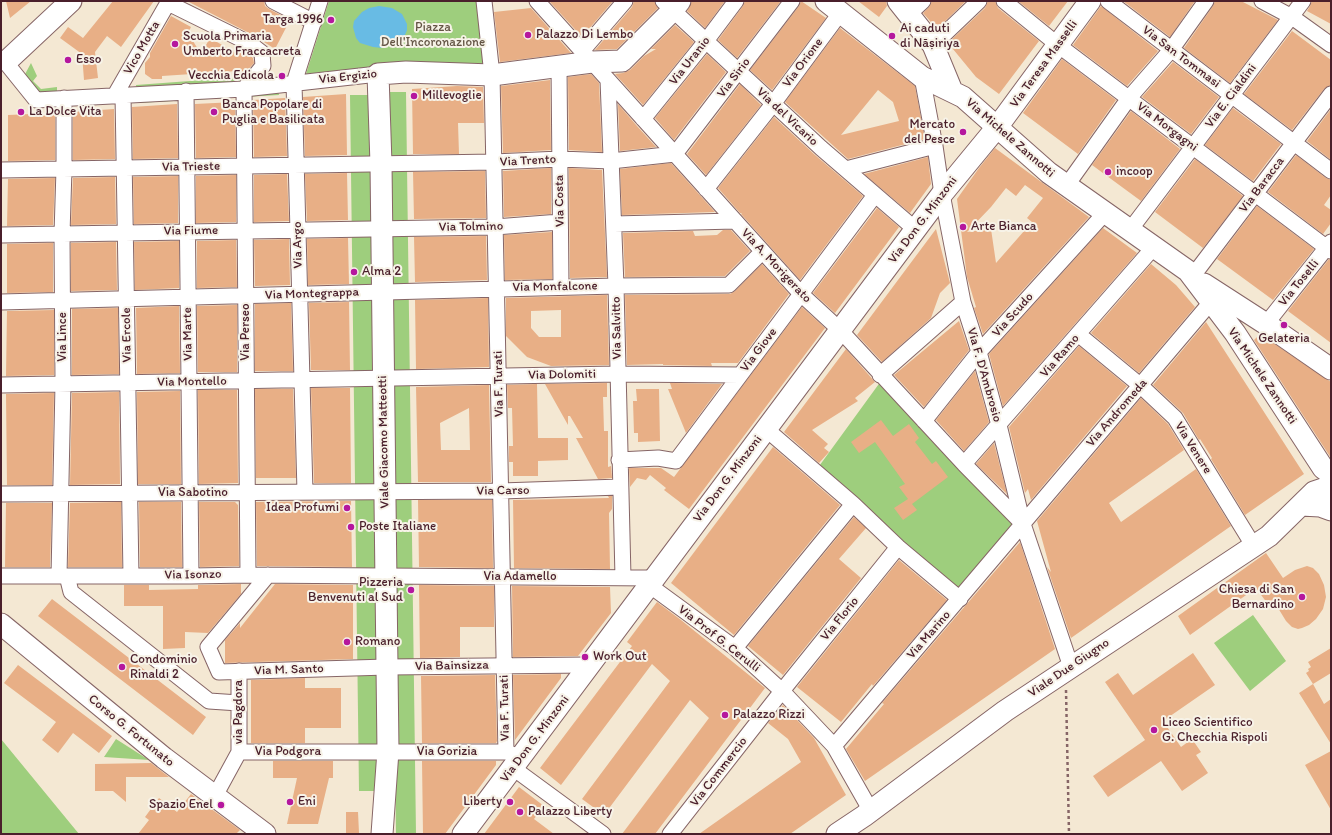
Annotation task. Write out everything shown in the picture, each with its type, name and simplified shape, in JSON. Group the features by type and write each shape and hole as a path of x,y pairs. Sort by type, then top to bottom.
{"street":[{"path":"4,61 71,1"},
{"path":"273,1 314,22"},
{"name":"Via Argo","path":"305,492 294,83 320,1"},
{"name":"Via F. Turati","path":"484,1 492,75 504,666 513,759"},
{"name":"Via A. Morigerato","path":"537,1 800,294 840,330 880,375 1023,524"},
{"path":"587,57 625,1"},
{"name":"Via Uranio","path":"643,120 736,1"},
{"name":"Via Sirio","path":"675,154 792,1"},
{"path":"923,1 903,8 933,45 952,91"},
{"path":"933,45 979,1"},
{"name":"Via Morgagni","path":"1004,1 1058,45 1330,247"},
{"name":"Via Teresa Masselli","path":"998,126 1090,1"},
{"name":"Via San Tommasi","path":"1108,1 1331,171"},
{"path":"1067,186 1129,98 1171,50 1206,1"},
{"path":"1262,1 1292,17 1331,45"},
{"name":"Via E. Cialdini","path":"1130,230 1303,1"},
{"path":"169,2 249,43 262,53 263,66 244,89"},
{"name":"Vico Motta","path":"119,95 169,2"},
{"name":"Via Ergizio","path":"4,61 36,100 244,89 406,72 492,75 559,66 587,57 622,61 672,4"},
{"name":"Via del Vicario","path":"672,4 706,41 773,104 821,148 915,229"},
{"name":"Via Michele Zannotti","path":"833,7 922,76 963,97 998,126 1049,173 1188,271 1235,333 1323,468 1331,474"},
{"name":"Via Orione","path":"706,189 773,104 833,7"},
{"name":"Via Costa","path":"559,66 561,287"},
{"name":"Viale Giacomo Matteotti","path":"378,74 382,228 388,751 382,834"},
{"name":"Via F. D'Ambrosio","path":"922,76 942,194 964,302 999,425 1023,524 1069,668"},
{"name":"Via Salvitto","path":"608,80 616,286 623,577"},
{"name":"Via Perseo","path":"244,89 248,575"},
{"name":"Via Marte","path":"186,91 192,576"},
{"name":"Via Baracca","path":"1192,277 1331,94"},
{"name":"Via Ercole","path":"119,95 124,168 132,576"},
{"name":"Via Lince","path":"63,576 60,494 63,384 62,234 64,98"},
{"name":"Via Don G. Minzoni","path":"463,834 513,759 589,665 915,229 998,126"},
{"path":"846,169 935,146"},
{"name":"Via Trento","path":"381,164 560,159 611,162 675,154"},
{"name":"Via Trieste","path":"1,170 381,164"},
{"name":"Via Giove","path":"620,460 658,458 676,461 875,195"},
{"name":"Via Scudo","path":"924,421 979,352 1106,212"},
{"path":"614,224 735,221"},
{"name":"Via Tolmino","path":"382,228 495,227 560,222"},
{"name":"Via Fiume","path":"1,235 382,228"},
{"name":"Via Ramo","path":"964,464 1154,247"},
{"name":"Via Toselli","path":"1266,324 1330,247"},
{"name":"Via Monfalcone","path":"382,292 561,287 729,285 762,252"},
{"name":"Via Michele Zannotti","path":"1192,277 1266,324 1331,369"},
{"name":"Via Montegrappa","path":"1,302 382,292"},
{"path":"880,375 964,302"},
{"name":"Via Andromeda","path":"1023,524 1212,302"},
{"name":"Via Venere","path":"1078,334 1140,386 1175,418 1253,545"},
{"name":"Via Dolomiti","path":"384,379 618,374 740,375"},
{"name":"Via Montello","path":"1,385 384,379"},
{"path":"766,429 853,504 898,547 960,599"},
{"name":"Via Carso","path":"385,492 501,491 620,487"},
{"name":"Viale Due Giugno","path":"837,834 871,811 1005,711 1253,545 1269,536 1314,492 1331,488"},
{"name":"Via Sabotino","path":"1,494 385,492"},
{"path":"735,648 853,504"},
{"path":"1301,505 1320,506 1331,510"},
{"name":"Via Marino","path":"834,746 1023,524"},
{"name":"Via Florio","path":"782,691 898,547"},
{"name":"Via Isonzo","path":"1,576 386,576"},
{"path":"63,576 71,592 209,700 239,703"},
{"name":"Via M. Santo","path":"268,576 208,647 219,672 387,667"},
{"name":"Via Adamello","path":"386,576 623,577 652,581"},
{"name":"Via Prof G. Cerulli","path":"652,581 735,648 782,691 834,746 871,811"},
{"name":"Corso G. Fortunato","path":"1,624 164,758 265,834"},
{"name":"Via Bainsizza","path":"387,667 589,665"},
{"name":"via Pagdora","path":"238,671 239,752"},
{"name":"Via Commercio","path":"670,834 782,691"},
{"name":"Via Podgora","path":"215,796 239,752 388,751"},
{"name":"Via Gorizia","path":"388,751 513,759"},
{"path":"513,759 604,834"}],"path":[{"path":"1069,668 1069,834"}],"green space":[{"name":"Piazza Dell'Incoronazione","path":"329,1 480,1 485,70 373,67 306,74"},
{"path":"31,63 37,76 33,81 41,89 57,87 57,96 38,96 23,78"},
{"path":"270,75 276,80 279,95 138,103 136,85"},
{"path":"386,92 406,92 416,834 396,834"},
{"path":"350,95 370,95 379,791 359,791"},
{"path":"881,381 1019,524 959,596 817,469"},
{"path":"1253,615 1286,661 1250,691 1214,643"},
{"path":"1,739 79,834 1,834"},
{"path":"116,739 149,760 104,757"}],"water":[{"path":"379,6 392,8 402,14 407,24 405,35 396,43 382,48 360,43 356,38 353,27 354,21 362,12 369,8"}],"building":[{"path":"6,1 31,1 10,18"},
{"path":"113,1 154,1 121,47 107,36 95,52 98,78 84,80 82,54 60,38 68,27 83,38"},
{"path":"187,1 264,1 265,6 269,9 290,20 275,49 253,35"},
{"path":"613,1 582,37 550,2"},
{"path":"634,1 654,1 658,8 617,49 595,50 632,7"},
{"path":"692,1 725,1 705,28 687,11"},
{"path":"745,1 781,1 737,58 718,40 743,6"},
{"path":"801,1 826,18 772,90 750,70 799,6"},
{"path":"858,1 886,1 887,6 879,17"},
{"path":"932,1 966,1 937,29 923,13"},
{"path":"988,1 995,1 998,8 1039,41 999,94 976,77 948,43 985,8"},
{"path":"1018,1 1068,1 1049,26"},
{"path":"1123,1 1195,1 1170,37"},
{"path":"1215,1 1241,1 1278,20 1230,83 1184,48"},
{"path":"1312,1 1331,1 1331,24 1307,11"},
{"path":"1101,6 1158,51 1127,86 1073,45"},
{"name":"Palazzo Di Lembo","path":"531,8 571,53 500,62 494,12"},
{"name":"Scuola Primaria Umberto Fraccacreta","path":"171,16 191,27 188,33 201,54 210,38 236,53 247,53 253,58 254,63 245,73 237,74 237,71 162,76 162,79 152,79 145,74 145,63 150,57 150,53"},
{"path":"675,25 694,42 643,105 615,74 630,70 644,56 656,49 651,49"},
{"path":"840,28 915,86 925,139 848,159 785,102","holes":["878,90 893,102 899,121 841,135"]},
{"path":"1292,31 1331,60 1331,85 1324,89 1292,130 1244,94"},
{"path":"707,54 726,72 674,140 655,118"},
{"path":"1062,59 1116,100 1078,154 1023,113"},
{"path":"1173,62 1219,97 1191,134 1142,97"},
{"path":"591,74 599,83 602,152 569,150 568,77"},
{"path":"550,80 551,150 503,153 501,86"},
{"path":"740,84 761,105 706,175 687,154"},
{"path":"457,86 483,87 484,123 458,123 459,154 413,154 412,89"},
{"path":"346,94 347,155 305,156 303,97"},
{"path":"285,98 287,156 254,157 253,100"},
{"path":"235,102 236,157 196,158 195,104"},
{"path":"177,104 178,158 133,159 132,107"},
{"path":"618,104 637,126 656,147 620,151"},
{"path":"1233,108 1281,144 1253,181 1205,145"},
{"path":"114,109 115,159 73,160 73,112"},
{"path":"1331,109 1331,160 1307,141"},
{"path":"1131,111 1180,149 1141,201 1092,165"},
{"path":"55,113 55,160 8,161 8,115"},
{"path":"774,117 815,155 863,196 800,280 741,214 742,213 740,213 718,188"},
{"path":"995,148 1089,217 983,334 974,308 976,307 967,277 957,199","holes":["1025,185 1043,198 1027,218 1032,222 996,263 991,229 967,232 991,207 1006,188 1016,196"]},
{"path":"1296,155 1326,178 1331,180 1331,195 1324,205 1331,210 1331,223 1323,234 1268,192"},
{"path":"928,157 931,184 910,213 864,174"},
{"path":"1195,159 1243,196 1203,248 1155,212"},
{"path":"671,163 715,212 622,215 620,169"},
{"path":"551,168 551,214 504,217 503,171"},
{"path":"569,168 602,170 607,277 570,278"},
{"path":"485,171 486,218 414,219 413,172"},
{"path":"347,173 348,220 307,221 305,174"},
{"path":"287,174 289,221 254,222 254,175"},
{"path":"236,175 236,222 196,223 196,176"},
{"path":"178,176 178,223 134,224 133,177"},
{"path":"115,177 116,224 71,225 73,178"},
{"path":"55,178 53,225 7,226 8,179"},
{"path":"1257,206 1314,249 1273,300 1217,259"},
{"path":"877,208 899,227 835,313 813,293"},
{"path":"1103,228 1137,253 1003,406 989,354"},
{"path":"936,229 950,283 940,293 931,318 882,362 857,335"},
{"path":"723,230 731,230 750,251 725,276 625,277 623,233 693,231 695,236 717,235"},
{"path":"552,232 552,279 505,280 504,235"},
{"path":"486,236 487,280 415,282 414,237"},
{"path":"348,238 349,284 308,285 307,239"},
{"path":"289,239 290,285 255,286 254,240"},
{"path":"236,240 237,287 197,288 197,241"},
{"path":"179,241 179,288 135,290 134,242"},
{"path":"116,242 117,290 71,291 71,243"},
{"path":"53,243 53,292 7,293 7,244"},
{"path":"1329,259 1331,260 1331,343 1288,311"},
{"path":"762,264 789,294 738,363 711,363 712,366 663,364 627,365 625,295 730,294 735,291"},
{"path":"1151,264 1176,285 1195,307 1139,373 1091,333"},
{"path":"607,295 609,365 551,366 527,357 506,336 506,298","holes":["561,310 561,337 539,337 531,328 531,311"]},
{"path":"488,298 489,367 416,369 415,300"},
{"path":"349,302 350,370 311,370 309,303"},
{"path":"291,303 293,371 255,371 255,304"},
{"path":"237,305 237,372 198,372 197,306"},
{"path":"179,306 180,373 137,374 136,308"},
{"path":"802,307 825,328 689,509 664,490 666,488 650,475 646,480 637,478 630,487 629,468 661,468 674,477"},
{"path":"118,308 119,374 72,375 72,309"},
{"path":"54,310 54,375 6,376 7,311"},
{"path":"959,321 969,350 924,407 894,375"},
{"path":"1206,322 1304,474 1245,515 1211,459 1212,458 1183,413 1153,385"},
{"path":"1260,334 1331,382 1331,458 1254,340"},
{"path":"1079,346 1127,386 1031,500 1028,489 1025,493 1009,427"},
{"path":"846,349 875,382 855,398 858,401 812,430 828,444 824,448 829,452 819,463 784,432"},
{"path":"975,371 989,422 964,451 936,420"},
{"path":"607,383 607,397 603,397 604,431 608,431 608,467 611,466 612,478 598,479 576,438 583,438 570,416 568,416 568,425 545,384"},
{"path":"670,383 722,384 686,433 668,389 672,389"},
{"path":"537,384 538,438 568,438 568,460 538,461 538,476 513,476 513,462 509,462 509,446 513,446 512,408 508,408 507,385"},
{"path":"489,385 491,482 418,482 416,387","holes":["469,408 470,450 441,450 440,423"]},
{"path":"311,388 350,388 351,483 314,483"},
{"path":"255,389 293,389 296,478 256,478"},
{"path":"636,389 659,389 660,441 638,442 638,433 634,433 633,401 637,401"},
{"path":"198,390 237,390 238,483 199,484"},
{"path":"180,391 181,484 138,484 137,392"},
{"path":"119,392 120,484 70,485 72,393"},
{"path":"54,393 52,485 7,485 6,394"},
{"path":"1141,398 1168,424 1184,450 1109,503 1121,522 1196,469 1231,526 1071,638 1047,567 1051,572 1037,521"},
{"path":"881,420 893,436 909,424 919,438 915,442 932,464 936,461 948,477 912,504 917,510 903,520 894,508 908,499 899,487 905,484 875,442 859,453 851,442"},
{"path":"994,443 1007,494 976,464"},
{"path":"773,447 840,505 734,635 671,583"},
{"path":"608,496 612,496 612,509 609,513 610,569 514,568 513,500 609,498"},
{"path":"418,500 492,500 493,568 419,567"},
{"path":"351,501 352,567 257,566 256,502"},
{"path":"121,502 122,567 68,567 70,503"},
{"path":"139,502 181,502 182,567 140,567"},
{"path":"199,502 235,502 238,505 239,566 200,567"},
{"path":"6,503 52,503 50,567 5,567"},
{"path":"854,517 866,528 839,559 861,578 783,675 748,646"},
{"path":"1020,542 1055,649 865,781 846,749 884,704 882,703"},
{"path":"1266,553 1283,578 1295,570 1307,566 1313,568 1319,574 1324,585 1326,597 1323,609 1316,619 1309,625 1302,628 1298,629 1292,627 1286,621 1275,603 1270,607 1256,588 1190,635 1178,616"},
{"path":"899,560 947,600 873,686 872,684 841,722 797,687"},
{"path":"241,584 241,594 208,633 185,632 185,648 163,649 163,606 124,606 124,585 149,585 149,590 198,589 198,585"},
{"path":"275,584 353,585 353,659 225,663 225,640 240,623 240,628"},
{"path":"419,585 494,586 494,627 460,627 460,657 420,658"},
{"path":"512,586 610,587 611,613 578,656 513,657"},
{"name":"Condominio Rinaldi 2","path":"52,599 206,717 193,735 38,616"},
{"name":"Palazzo Rizzi","path":"657,602 765,688 655,834 622,834 709,718 690,700 604,815 582,799 670,681 652,664 561,785 540,768 632,646 627,642"},
{"path":"1331,648 1331,673 1313,684 1306,673 1311,667 1308,662"},
{"name":"Liceo Scientifico G. Checchia Rispoli","path":"1193,653 1215,685 1163,721 1181,747 1192,739 1201,752 1196,755 1208,773 1182,791 1161,761 1108,797 1093,776 1145,740 1105,682 1118,673 1133,695"},
{"path":"18,665 112,736 99,753 73,733 58,753 42,740 56,722 4,683"},
{"path":"561,674 561,678 515,740 513,675"},
{"path":"495,675 496,743 422,743 421,676"},
{"path":"305,678 305,688 341,688 341,728 305,728 305,743 251,743 251,680"},
{"path":"1313,684 1324,704 1331,699 1331,744 1299,693"},
{"path":"783,705 814,738 846,795 790,834 699,834 801,762 788,739 768,723"},
{"path":"1331,751 1331,810 1305,765"},
{"path":"273,761 333,761 333,778 329,778 318,824 287,824 297,778 273,778"},
{"path":"422,761 496,761 496,765 445,834 423,834"},
{"path":"151,763 169,777 126,777 126,802 113,791 95,791 95,764"},
{"name":"Palazzo Liberty","path":"519,787 544,806 534,819 554,834 484,834"},
{"path":"191,794 240,830 236,834 138,834 149,820 145,817 159,798 177,812"},
{"path":"346,812 358,812 359,833 346,833"}],"place":[{"name":"Targa 1996","path":"331,20"},
{"name":"Palazzo Di Lembo","path":"528,35"},
{"name":"Ai caduti di Nāṣiriya","path":"892,36"},
{"name":"Scuola Primaria Umberto Fraccacreta","path":"175,44"},
{"name":"Esso","path":"68,60"},
{"name":"Vecchia Edicola","path":"282,76"},
{"name":"Millevoglie","path":"414,96"},
{"name":"La Dolce Vita","path":"21,112"},
{"name":"Banca Popolare di Puglia e Basilicata","path":"214,112"},
{"name":"Mercato del Pesce","path":"963,132"},
{"name":"incoop","path":"1108,172"},
{"name":"Arte Bianca","path":"963,227"},
{"name":"Alma 2","path":"354,272"},
{"name":"Gelateria","path":"1284,325"},
{"name":"Idea Profumi","path":"347,508"},
{"name":"Poste Italiane","path":"351,527"},
{"name":"Pizzeria Benvenuti al Sud","path":"411,590"},
{"name":"Chiesa di San Bernardino","path":"1302,597"},
{"name":"Romano","path":"347,642"},
{"name":"Work Out","path":"585,657"},
{"name":"Condominio Rinaldi 2","path":"122,667"},
{"name":"Palazzo Rizzi","path":"725,715"},
{"name":"Liceo Scientifico G. Checchia Rispoli","path":"1154,730"},
{"name":"Eni","path":"290,802"},
{"name":"Liberty","path":"510,802"},
{"name":"Spazio Enel","path":"221,805"},
{"name":"Palazzo Liberty","path":"520,812"}]}
